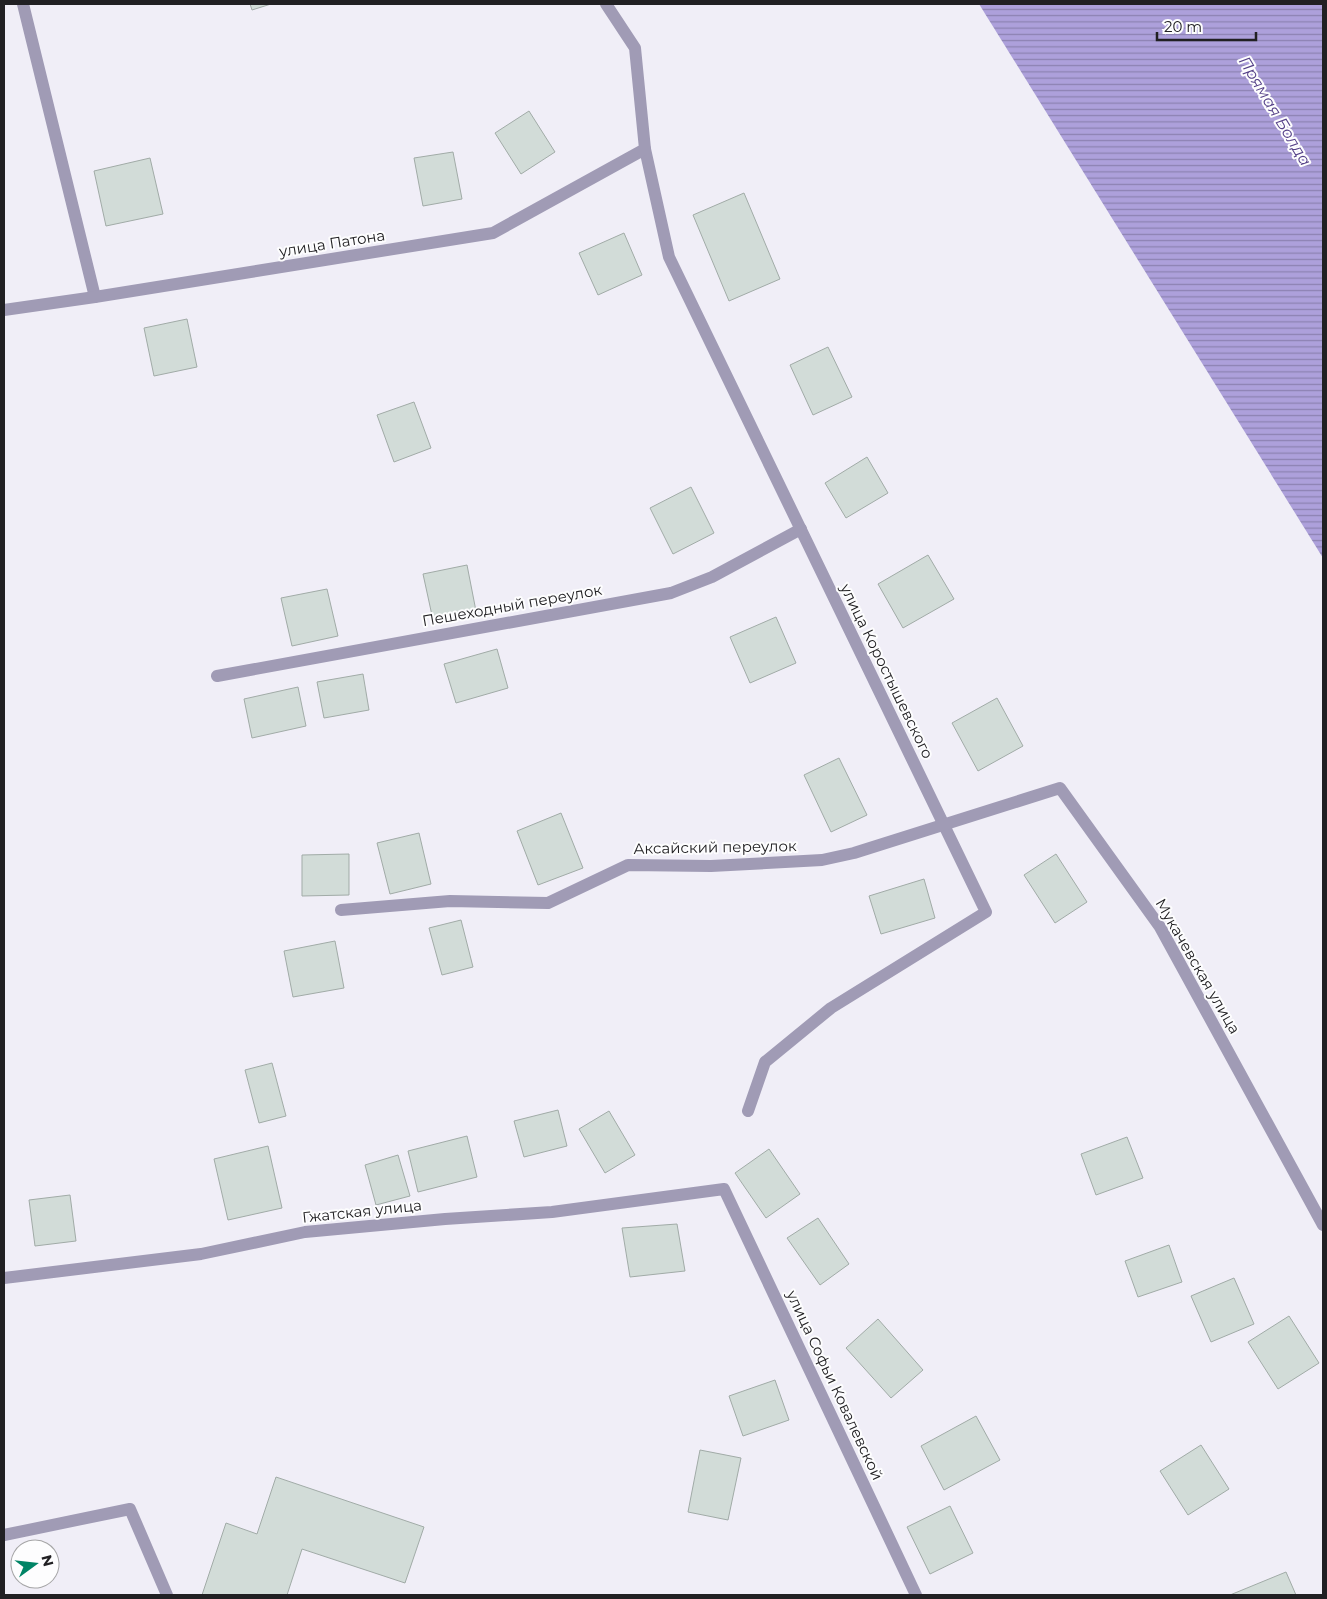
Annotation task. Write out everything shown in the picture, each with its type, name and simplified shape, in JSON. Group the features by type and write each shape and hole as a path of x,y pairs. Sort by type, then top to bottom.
{"street":[{"path":"23,4 95,298"},
{"name":"улица Коростышевского","path":"606,4 635,48 645,149 669,257 986,912 831,1008 765,1062 748,1110"},
{"name":"улица Патона","path":"4,310 95,298 493,233 645,149"},
{"name":"Пешеходный переулок","path":"217,676 671,593 712,577 800,529"},
{"name":"Мукачевская улица","path":"943,824 1060,788 1160,927 1323,1225"},
{"name":"Аксайский переулок","path":"341,910 450,901 548,903 628,865 711,866 822,860 943,824"},
{"name":"Гжатская улица","path":"4,1278 201,1254 305,1232 445,1219 552,1212 724,1189"},
{"name":"улица Софьи Ковалевской","path":"724,1189 916,1595"},
{"path":"4,1535 130,1509 167,1595"}],"water":[{"name":"Прямая Болда","path":"979,4 1323,4 1323,558"}],"building":[{"path":"250,4 271,4 252,10"},
{"path":"529,111 555,152 521,174 495,133"},
{"path":"453,152 462,199 423,206 414,158"},
{"path":"150,158 163,214 106,226 94,171"},
{"path":"744,193 780,279 729,301 693,215"},
{"path":"624,233 642,275 598,295 579,253"},
{"path":"187,319 197,367 154,376 144,328"},
{"path":"828,347 852,397 813,415 790,365"},
{"path":"414,402 431,448 394,462 377,415"},
{"path":"867,457 888,493 846,518 825,483"},
{"path":"691,487 714,533 673,554 650,508"},
{"path":"928,555 954,599 903,628 878,584"},
{"path":"467,565 476,611 433,620 423,574"},
{"path":"327,589 338,636 292,646 281,598"},
{"path":"776,617 796,663 750,683 730,637"},
{"path":"497,649 508,688 456,703 444,664"},
{"path":"363,674 369,710 324,718 317,682"},
{"path":"298,687 306,726 252,738 244,699"},
{"path":"997,698 1023,746 978,771 952,723"},
{"path":"839,758 867,815 831,832 804,775"},
{"path":"561,813 583,868 538,885 517,831"},
{"path":"419,833 431,884 390,894 377,843"},
{"path":"349,854 349,895 302,896 302,855"},
{"path":"1056,854 1087,902 1055,923 1024,875"},
{"path":"924,879 935,918 881,934 869,896"},
{"path":"461,920 473,967 442,975 429,928"},
{"path":"335,941 344,988 293,997 284,951"},
{"path":"272,1063 286,1116 259,1123 245,1070"},
{"path":"558,1110 567,1146 524,1157 514,1121"},
{"path":"609,1111 635,1155 605,1173 579,1129"},
{"path":"467,1136 477,1177 418,1192 408,1151"},
{"path":"1127,1137 1143,1178 1096,1195 1081,1154"},
{"path":"268,1146 282,1208 228,1220 214,1159"},
{"path":"769,1149 800,1194 766,1218 735,1173"},
{"path":"398,1155 410,1196 376,1205 365,1165"},
{"path":"70,1195 76,1241 35,1246 29,1200"},
{"path":"818,1218 849,1264 820,1285 787,1238"},
{"path":"677,1224 685,1271 630,1277 622,1228"},
{"path":"1169,1245 1182,1282 1138,1297 1125,1261"},
{"path":"1234,1278 1254,1324 1211,1342 1191,1296"},
{"path":"1289,1316 1319,1363 1278,1389 1248,1342"},
{"path":"878,1319 923,1370 891,1398 846,1348"},
{"path":"775,1380 789,1420 743,1436 729,1396"},
{"path":"976,1416 1000,1460 944,1490 921,1446"},
{"path":"1201,1445 1229,1489 1188,1515 1160,1471"},
{"path":"700,1450 741,1458 728,1520 688,1512"},
{"path":"276,1477 424,1527 405,1583 302,1549 287,1595 202,1595 226,1523 257,1534"},
{"path":"950,1506 973,1553 930,1574 907,1527"},
{"path":"1286,1572 1296,1595 1230,1595"}]}
